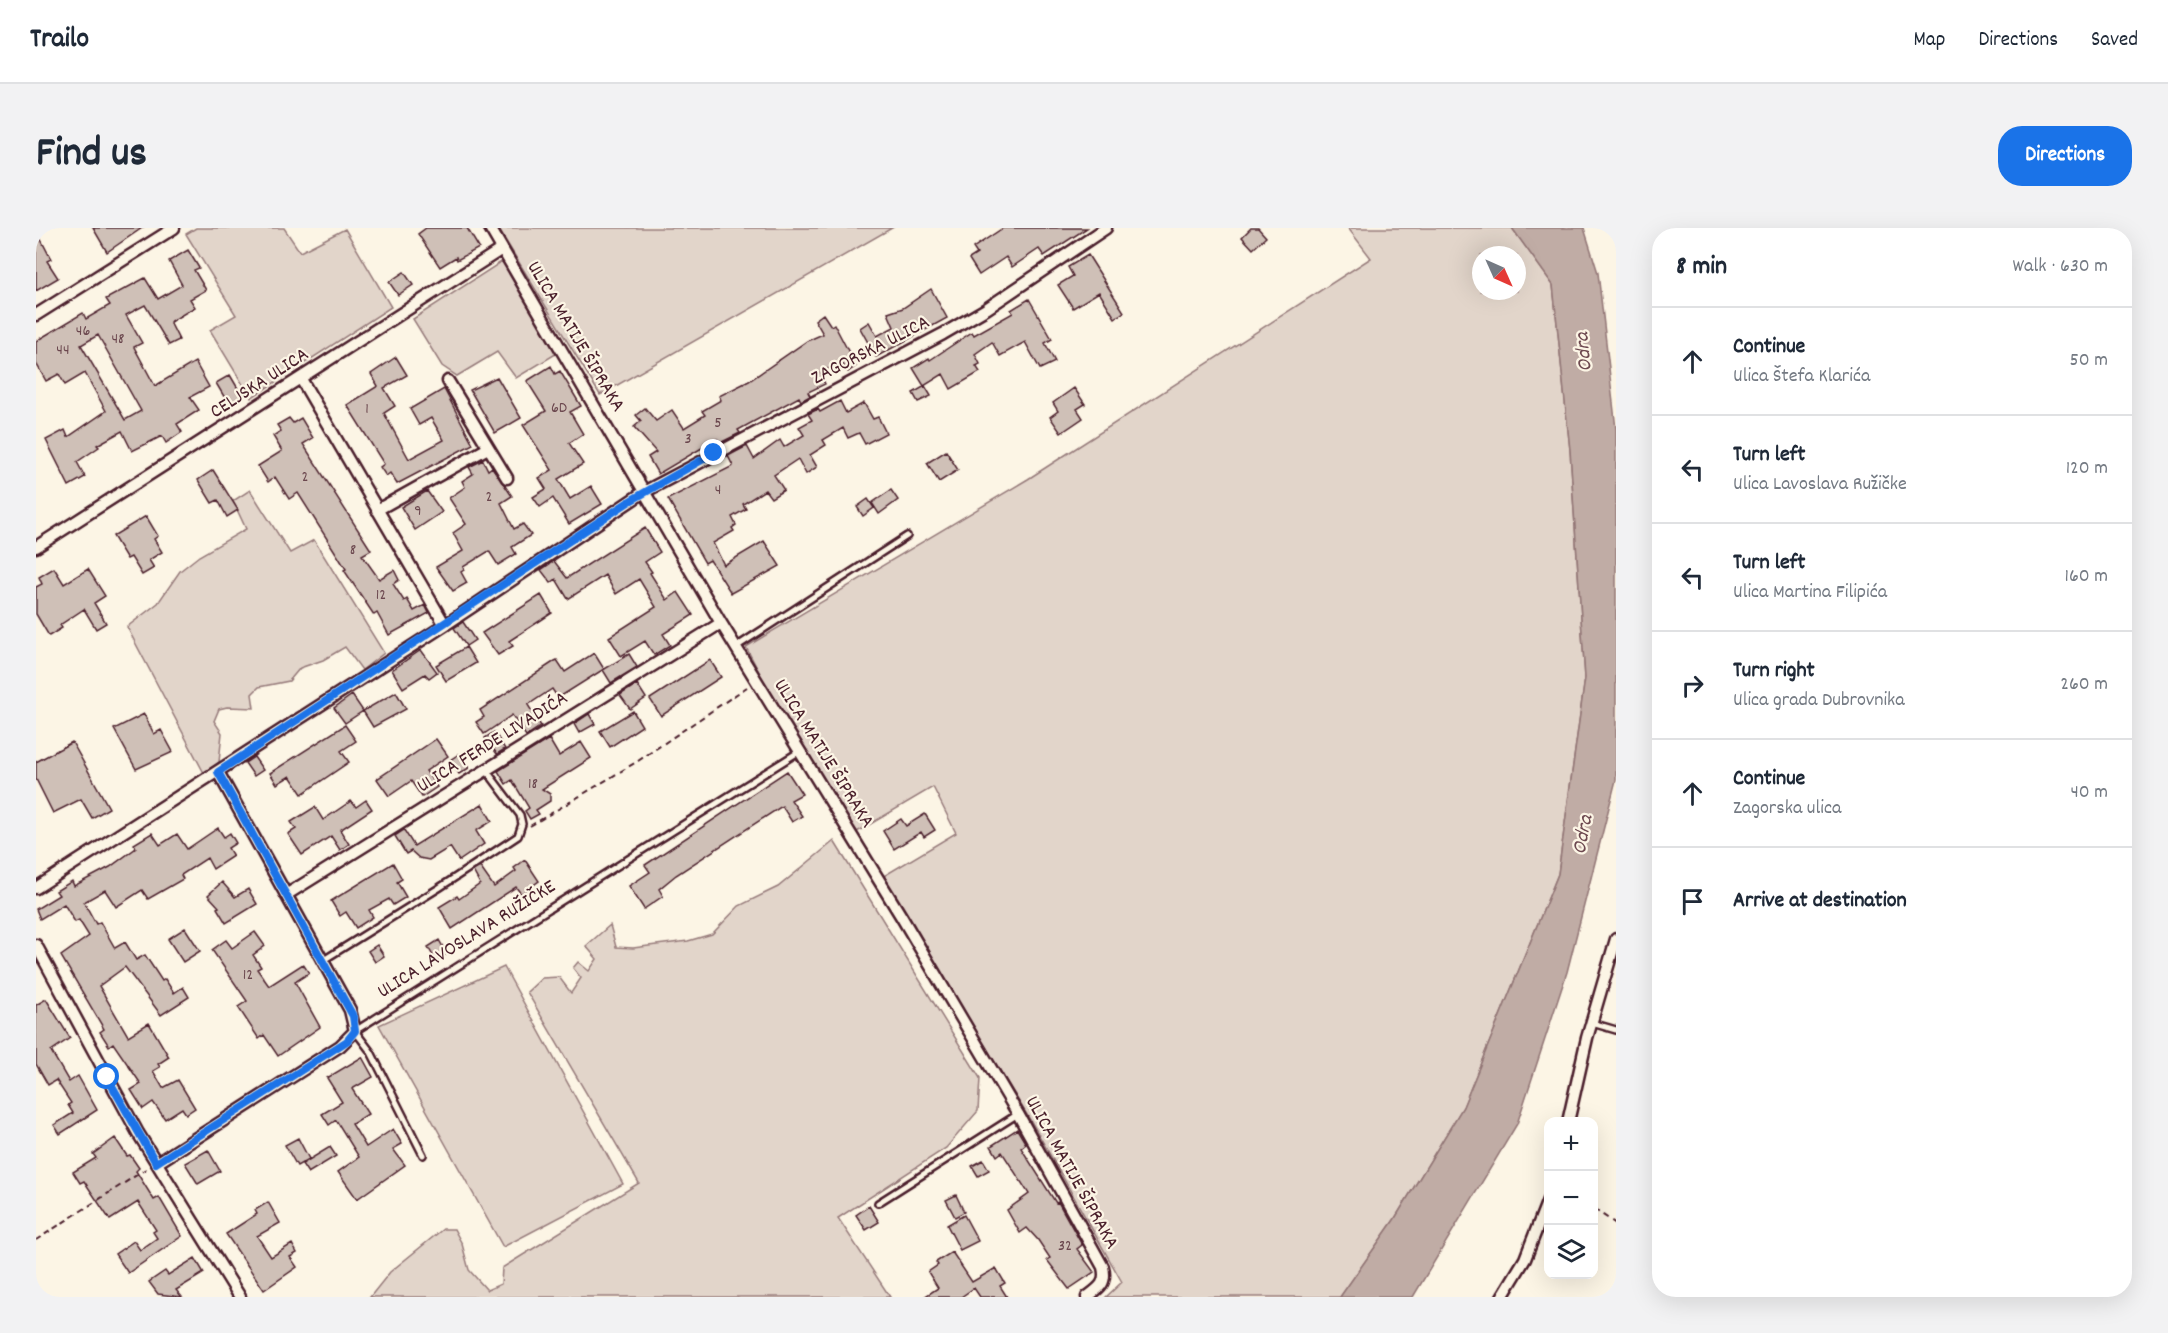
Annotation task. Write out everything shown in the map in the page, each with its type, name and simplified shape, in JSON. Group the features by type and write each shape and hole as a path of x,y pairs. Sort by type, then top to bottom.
{"street":[{"path":"36,315 174,228"},
{"name":"ULICA MATIJE ŠIPRAKA","path":"490,228 721,623 1018,1114 1103,1267 1105,1277 1103,1285 1087,1297"},
{"name":"ZAGORSKA ULICA","path":"36,888 445,625 644,492 943,334 986,309 1106,228"},
{"name":"CELJSKA ULICA","path":"36,547 502,249"},
{"path":"301,379 445,625"},
{"path":"448,381 507,478"},
{"path":"377,510 488,448"},
{"name":"ULICA FERDE LIVADIĆA","path":"286,895 721,623"},
{"path":"218,772 353,1016 355,1031"},
{"path":"1569,1117 1592,1023 1613,960 1616,939"},
{"path":"36,945 156,1163 240,1297"},
{"name":"ULICA LAVOSLAVA RUŽIČKE","path":"156,1163 340,1046 355,1031"},
{"path":"1502,1297 1525,1259 1544,1210"}],"lane":[{"path":"736,647 907,536"},
{"name":"ULICA LAVOSLAVA RUŽIČKE","path":"355,1031 800,751"},
{"path":"322,961 515,838 522,828 520,815 485,769"},
{"path":"1592,1023 1616,1030"},
{"path":"355,1031 371,1052 423,1155"},
{"path":"878,1203 1018,1114"}],"path":[{"path":"522,828 539,823 628,767 756,681"},
{"path":"36,1240 156,1163"},
{"path":"1598,1212 1616,1224"}],"shaded area":[{"path":"196,228 284,228 300,252 345,229 391,307 251,398 210,330 236,315 186,234"},
{"path":"498,228 892,228 600,395"},
{"path":"1348,228 1512,228 1525,246 1472,246 1472,300 1526,300 1526,247 1553,285 1570,450 1585,678 1558,874 1463,1107 1394,1220 1340,1297 1106,1297 1122,1282 1032,1123 882,877 956,833 933,787 857,832 786,723 746,647 1028,479 1371,258"},
{"path":"501,262 507,264 559,352 516,378 497,352 457,376 442,366 413,319"},
{"path":"250,490 290,553 314,540 384,653 362,670 345,647 323,660 300,668 289,681 259,687 252,694 254,708 219,709 214,721 222,733 219,762 204,773 127,627 158,603 180,571 199,556 246,529 233,501"},
{"path":"834,841 980,1078 978,1111 946,1148 838,1218 890,1297 370,1297 390,1272 443,1229 454,1229 462,1244 469,1270 487,1290 501,1284 502,1268 639,1183 527,992 542,978 559,977 571,993 581,978 573,968 578,962 589,971 597,959 586,946 610,925 616,947 633,948 688,941 712,934 739,906 778,887"},
{"path":"504,967 623,1184 503,1247 379,1025"}],"water":[{"name":"Odra","path":"1512,228 1584,228 1598,273 1616,429 1616,780 1567,972 1517,1124 1413,1297 1340,1297 1394,1220 1463,1107 1558,874 1585,678 1570,450 1553,285"}],"building":[{"path":"93,228 142,228 107,252"},
{"path":"426,228 467,228 479,248 457,260 456,257 440,267 418,234"},
{"path":"1003,228 1087,228 1044,256 1039,249 1012,267 1006,257 979,275 969,259 977,254 973,248"},
{"path":"1251,228 1258,228 1266,237 1253,249 1242,237"},
{"path":"36,230 51,259 47,261 58,278 36,291"},
{"path":"188,250 199,268 194,270 206,290 190,299 195,307 170,322 179,340 169,345 145,305 126,315 142,343 134,347 155,386 195,362 209,387 190,397 199,410 177,424 182,432 166,443 162,436 132,451 122,431 97,445 99,447 77,462 85,477 69,486 46,440 65,430 68,437 106,411 85,373 65,385 59,374 46,381 36,363 36,341 83,313 86,319 110,305 106,299 145,278 158,299 182,285 169,261","holes":["98,335 141,411 125,420 81,345"]},
{"path":"1088,255 1124,312 1115,318 1099,292 1073,308 1058,285 1073,276 1068,267"},
{"path":"404,272 413,285 398,295 389,282"},
{"path":"931,289 947,318 876,357 860,328 869,322 877,336 894,327 888,313 903,308"},
{"path":"1029,299 1052,339 1045,343 1055,362 1040,369 1025,342 1000,356 992,342 975,354 980,364 976,366 980,372 951,389 943,374 924,386 913,368 929,358 930,360 972,332 974,335 1013,313 1011,310"},
{"path":"823,314 831,326 834,324 856,366 848,372 841,362 820,373 825,384 808,392 810,396 801,401 799,397 738,430 740,433 720,443 717,439 658,474 648,457 656,452 634,427 641,421 636,415 645,408 656,421 672,410 684,428 705,415 702,411 721,400 719,396 749,381 807,341 823,334 815,320"},
{"path":"396,357 407,375 384,388 395,406 384,413 409,459 444,440 431,418 419,425 410,409 444,389 473,444 397,484 390,473 386,476 380,467 384,464 347,405 378,386 371,374"},
{"path":"551,366 555,374 560,371 581,406 570,412 583,434 569,443 583,464 558,479 570,499 591,486 602,504 569,524 553,498 540,507 533,497 546,489 539,478 552,470 523,425 546,411 527,381"},
{"path":"230,375 243,397 229,405 216,383"},
{"path":"497,377 521,418 495,433 470,390"},
{"path":"925,386 931,396 918,402 913,393"},
{"path":"1074,388 1085,404 1077,409 1083,418 1061,433 1050,417 1058,411 1053,403"},
{"path":"840,401 846,413 864,403 873,419 878,417 886,433 865,444 859,433 848,438 843,428 823,440 826,445 810,455 817,467 806,474 798,459 774,475 784,490 771,498 765,490 743,504 746,509 732,517 736,525 732,528 734,531 713,543 724,565 764,541 780,566 731,593 710,560 705,563 668,499 733,466 728,456 747,446 754,459 780,440 784,447 804,435 799,427 812,420 808,414 818,409 820,412"},
{"path":"289,418 293,423 301,418 313,438 303,444 371,550 362,555 379,579 394,570 399,580 393,584 404,601 407,599 414,611 425,605 429,613 389,635 377,613 374,615 344,570 346,569 298,493 289,499 275,477 268,482 258,466 282,451 273,436 281,431 277,425"},
{"path":"946,451 958,470 939,482 927,463"},
{"path":"483,460 488,470 492,467 512,496 501,503 514,529 523,524 531,535 512,547 516,554 498,565 489,551 463,567 464,570 461,572 467,583 453,591 436,567 463,551 453,533 466,524 449,498 465,487 462,481 473,474 469,467"},
{"path":"213,470 238,510 227,517 218,500 212,503 198,480"},
{"path":"891,490 898,500 879,514 872,503"},
{"path":"427,491 442,512 415,530 401,507"},
{"path":"868,499 874,508 863,516 857,507"},
{"path":"146,516 158,536 154,539 162,552 149,560 154,568 142,575 131,557 127,559 113,536"},
{"path":"645,528 660,552 645,562 652,572 650,573 667,600 678,592 693,615 663,634 670,645 654,655 645,641 621,656 609,637 656,607 639,579 616,594 605,575 568,599 556,579 551,583 541,570 554,561 567,578"},
{"path":"54,568 64,584 88,569 105,596 94,603 106,623 96,629 84,609 60,625 62,628 49,636 36,614 36,587 42,584 39,577"},
{"path":"541,595 552,613 509,641 513,646 498,655 482,633"},
{"path":"463,622 475,640 466,646 454,628"},
{"path":"466,647 476,663 446,681 436,665"},
{"path":"421,650 437,672 429,678 425,674 403,688 392,670"},
{"path":"594,653 604,669 558,698 552,689 528,705 541,726 526,736 512,715 484,734 476,722 484,717 480,710 555,661 557,660 565,672"},
{"path":"629,654 637,667 611,683 603,670"},
{"path":"710,660 721,677 661,716 650,699"},
{"path":"637,684 646,698 630,709 620,695"},
{"path":"396,692 406,709 373,727 363,711"},
{"path":"352,695 363,711 345,723 334,708"},
{"path":"633,711 642,726 610,747 600,731"},
{"path":"144,714 154,734 161,730 173,752 136,769 114,729"},
{"path":"589,714 595,724 579,733 574,724"},
{"path":"345,725 356,741 341,751 349,762 302,794 290,776 277,784 270,773"},
{"path":"494,732 505,749 497,754 485,738"},
{"path":"436,739 448,756 426,771 437,787 422,797 411,781 389,796 377,779"},
{"path":"549,739 559,756 581,742 591,758 542,789 550,794 550,801 536,810 539,814 530,819 525,811 529,808 512,780 506,784 498,771"},
{"path":"72,742 109,808 92,818 81,799 53,813 36,779 36,762"},
{"path":"459,754 469,768 459,774 450,760"},
{"path":"254,757 263,770 254,776 245,763"},
{"path":"787,771 802,794 791,800 802,816 792,822 782,806 676,875 659,889 663,896 644,909 629,886 650,872 645,865"},
{"path":"366,800 372,809 340,830 349,844 340,850 331,836 302,855 288,834 296,829 291,822 315,807 323,820 351,801 356,807"},
{"path":"482,804 492,821 476,831 484,844 459,861 450,847 429,860 419,858 411,851 406,854 395,836 404,830 414,846"},
{"path":"925,814 935,830 924,837 921,832 894,849 883,831 901,819 906,826"},
{"path":"218,828 224,837 230,833 236,843 228,848 233,856 213,869 207,858 181,875 183,879 148,899 142,890 116,907 105,890 84,902 96,924 100,922 115,948 125,942 136,960 145,955 162,981 165,979 174,993 183,987 189,997 161,1015 125,967 99,986 128,1036 149,1023 169,1057 158,1064 160,1067 153,1071 163,1088 178,1080 195,1108 186,1114 182,1108 165,1119 153,1102 143,1109 131,1090 141,1084 113,1043 109,1046 100,1032 104,1029 61,956 89,936 79,920 75,922 64,904 40,919 36,909 59,895 56,891 72,881 74,886 110,867 136,848 134,844 152,833 160,845 177,834 187,849"},
{"path":"525,860 539,881 521,894 516,887 452,929 439,907 457,896 459,899 480,884 473,871 480,867 494,887 516,871 514,868"},
{"path":"393,863 402,879 397,882 406,897 393,905 389,899 369,910 373,917 356,928 346,912 340,916 331,901"},
{"path":"222,882 235,897 248,889 257,904 226,923 217,908 219,907 208,895"},
{"path":"185,928 200,951 183,962 168,939"},
{"path":"255,932 265,946 253,955 261,967 257,969 269,986 303,964 309,973 295,982 320,1027 278,1056 264,1035 259,1039 238,1007 247,1001 212,950 226,940 232,948"},
{"path":"439,940 447,954 436,961 428,947"},
{"path":"377,945 384,956 375,962 368,951"},
{"path":"46,999 70,1038 51,1051 69,1082 78,1076 97,1110 60,1134 54,1125 73,1113 68,1105 71,1103 56,1080 48,1085 36,1064 36,1005"},
{"path":"362,1057 373,1077 352,1089 368,1114 352,1124 366,1147 393,1129 402,1144 393,1149 405,1165 357,1199 338,1172 359,1157 336,1120 329,1125 322,1114 342,1102 327,1078"},
{"path":"1017,1129 1026,1144 1021,1148 1056,1203 1058,1202 1082,1245 1077,1249 1094,1272 1069,1289 1047,1260 1050,1258 1038,1240 1027,1228 1020,1233 1007,1210 1029,1194 1002,1152 997,1156 991,1146"},
{"path":"115,1138 127,1156 130,1155 139,1168 136,1171 154,1200 159,1197 182,1236 128,1273 115,1254 134,1241 140,1250 157,1238 153,1232 156,1230 138,1202 110,1220 84,1181 80,1183 73,1172 96,1158 93,1154"},
{"path":"298,1138 309,1159 297,1166 285,1145"},
{"path":"330,1147 336,1156 308,1173 302,1164"},
{"path":"208,1150 220,1171 198,1184 185,1163"},
{"path":"983,1160 989,1170 978,1176 972,1166"},
{"path":"956,1195 964,1212 955,1217 946,1200"},
{"path":"268,1202 280,1223 257,1236 271,1257 292,1244 297,1253 290,1257 297,1267 264,1290 226,1234 257,1214 255,1210"},
{"path":"869,1206 879,1222 866,1230 856,1215"},
{"path":"964,1215 978,1241 960,1250 947,1225"},
{"path":"952,1252 972,1282 996,1268 1005,1283 1000,1286 1007,1297 980,1297 974,1288 961,1297 924,1297 938,1288 928,1272 938,1265 936,1262"},
{"path":"195,1258 204,1273 176,1290 182,1297 158,1294 149,1282 165,1271 168,1275"}],"route":[{"path":"107,1077 156,1163 352,1036 355,1031 353,1016 218,772 445,625 630,501 714,453"}]}
